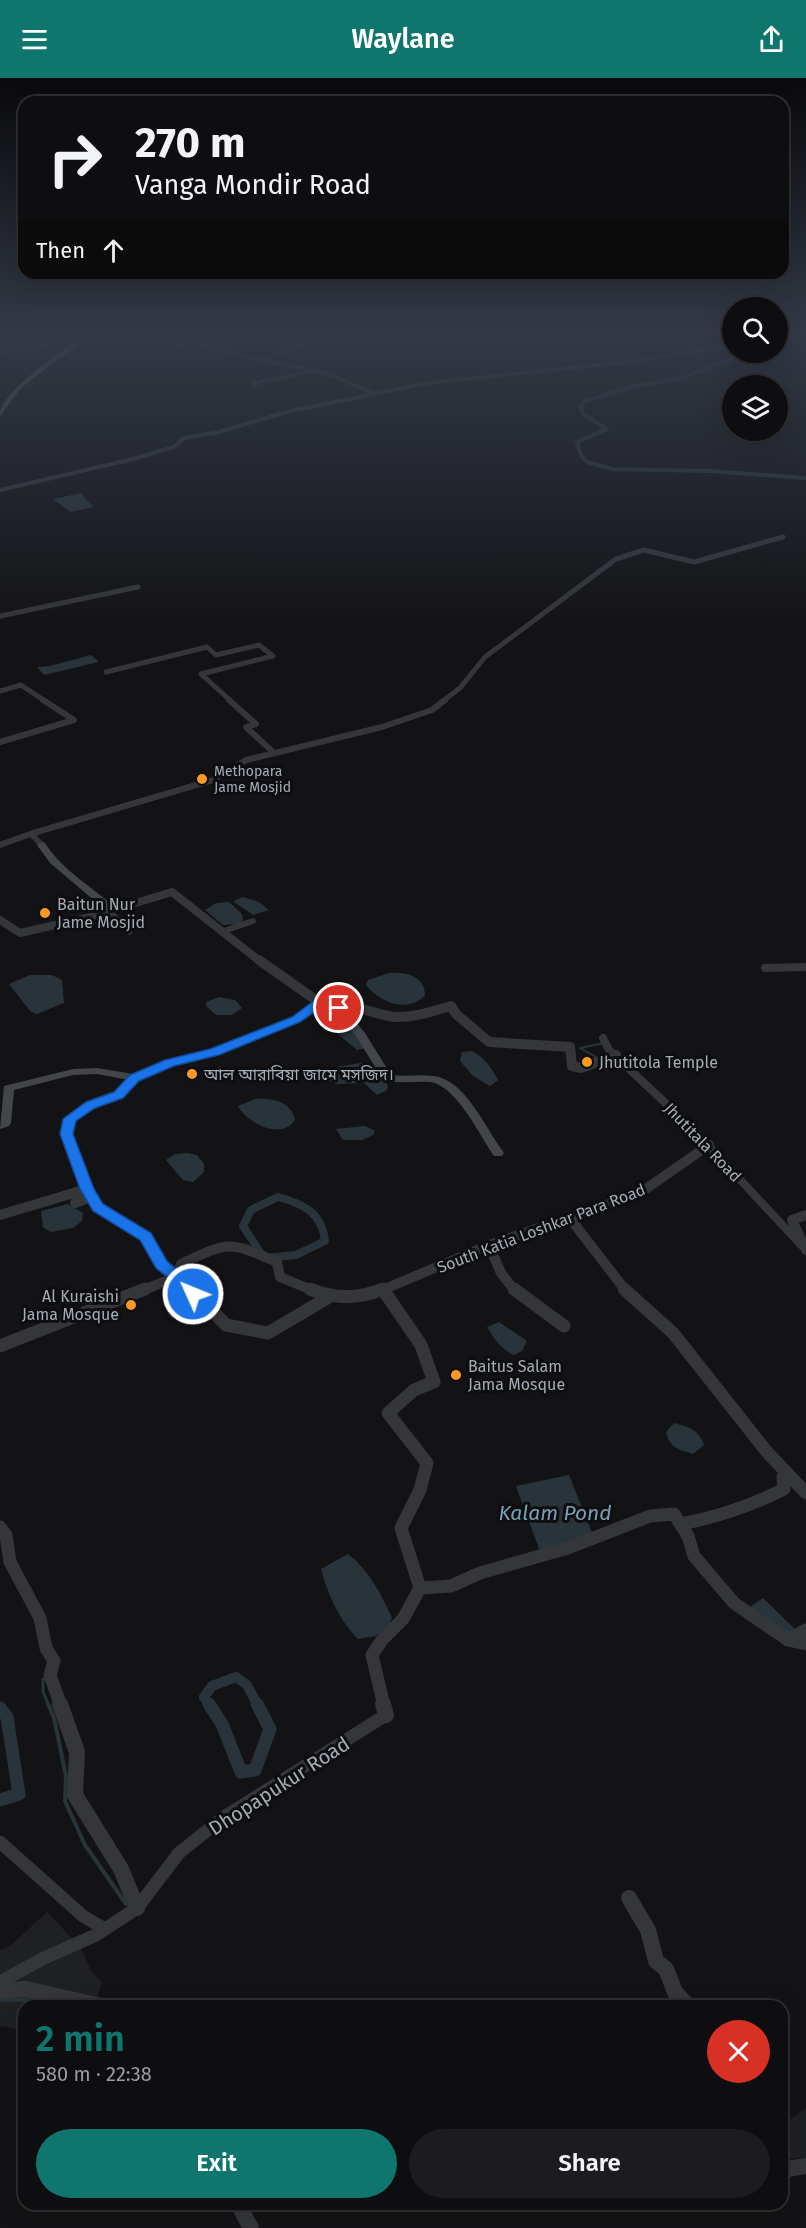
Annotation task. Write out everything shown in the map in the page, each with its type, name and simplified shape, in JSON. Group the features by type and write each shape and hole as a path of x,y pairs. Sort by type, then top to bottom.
{"main road":[{"path":"42,845 60,867 82,883 110,911"},
{"path":"0,1125 5,1123 8,1088 73,1072 97,1071 134,1078 170,1063 214,1052 296,1019 320,1003 333,1001 373,1052 387,1078 408,1081 434,1079 446,1082 463,1101 498,1153"}],"street":[{"path":"0,490 133,459 174,447 184,438 225,430"},
{"path":"2,842 188,790 213,780 240,762 382,727 432,710 460,688 485,657 562,597 616,559 644,550 694,562 783,537"},
{"path":"0,616 138,587"},
{"path":"106,672 207,647 216,655 260,645 273,656 201,674 256,724 246,727 274,753"},
{"path":"0,691 21,685 74,720 0,742"},
{"path":"37,832 33,837 42,845"},
{"path":"0,920 20,933 110,911 172,892 221,932 320,1003"},
{"path":"110,911 129,932"},
{"path":"221,932 253,921"},
{"path":"0,934 13,929"},
{"path":"765,968 806,967"},
{"path":"339,1008 361,1005 389,1017 413,1016 451,1006 456,1014 489,1042 570,1047 572,1066 581,1068 616,1055"},
{"name":"Jhutitala Road","path":"603,1038 616,1055 709,1145 804,1248"},
{"path":"134,1078 118,1095 91,1105 69,1119 67,1134 89,1193 98,1208 146,1236 161,1265 176,1277 188,1281 193,1294 226,1325 268,1333 329,1297"},
{"name":"South Katia Loshkar Para Road","path":"176,1277 181,1264 207,1252 232,1246 248,1247 263,1258 277,1262 280,1277 329,1297 352,1299 384,1291 489,1245 639,1194 660,1182 675,1168 709,1145"},
{"path":"75,1203 89,1193"},
{"path":"0,1215 89,1193"},
{"path":"804,1248 792,1220 806,1215"},
{"path":"569,1217 624,1289 674,1333 767,1452 806,1493"},
{"path":"489,1245 496,1270 514,1290 564,1326"},
{"path":"0,1346 176,1277"},
{"path":"384,1291 421,1345 434,1382 414,1390 388,1413 428,1463 424,1487 414,1500 400,1528 420,1588 451,1586 480,1573 567,1548 650,1516 674,1514 693,1547 694,1556 734,1603 788,1640 806,1644"},
{"path":"681,1524 720,1516 760,1502 784,1489 783,1477 787,1473"},
{"path":"0,1527 6,1535 10,1562 40,1618 46,1648 54,1661 50,1675 77,1752 75,1795 121,1869 137,1908"},
{"name":"Dhopapukur Road","path":"0,1983 105,1929 137,1908 179,1853 224,1817 386,1716 372,1655 382,1640 403,1619 420,1588"},
{"path":"788,1640 806,1630"},
{"path":"0,1842 83,1916 105,1929"},
{"path":"629,1899 648,1930 656,1962 666,1969 675,1992 682,2000"},
{"path":"0,1991 26,1989 74,2000"},
{"path":"788,2169 806,2166"},
{"path":"241,2210 251,2228"}],"shaded area":[{"path":"47,1912 81,1948 91,1971 102,1982 97,2000 18,2000 18,2029 0,2026 0,1950 10,1946"},
{"path":"806,2108 806,2158 788,2159 788,2121"}],"water":[{"path":"81,493 93,507 71,512 53,499"},
{"path":"91,655 99,662 44,675 37,667 50,666"},
{"path":"243,897 259,902 269,910 253,915 233,901"},
{"path":"229,902 242,914 243,920 240,924 223,925 205,910 216,903"},
{"path":"389,973 413,976 421,983 425,995 410,1004 394,1004 378,996 366,985 368,980"},
{"path":"30,975 52,975 62,980 64,1003 37,1014 31,1012 9,984"},
{"path":"219,997 235,1000 242,1008 232,1015 216,1015 206,1006 206,1002"},
{"path":"339,1013 366,1048 357,1050 321,1020 330,1014"},
{"path":"472,1051 487,1063 498,1080 490,1086 473,1076 460,1061 462,1052"},
{"path":"366,1062 373,1064 388,1086 387,1090 377,1095 364,1083 337,1084 318,1077 319,1070"},
{"path":"255,1099 280,1102 289,1109 295,1120 289,1126 281,1129 273,1129 256,1123 238,1106"},
{"path":"365,1126 375,1131 373,1135 362,1140 343,1140 336,1129"},
{"path":"175,1154 197,1155 204,1164 204,1172 193,1182 183,1180 166,1160"},
{"path":"68,1204 83,1213 82,1221 73,1228 51,1232 43,1227 41,1211"},
{"path":"499,1322 527,1341 522,1351 514,1355 495,1340 487,1327"},
{"path":"674,1423 693,1430 704,1445 693,1454 675,1447 666,1432"},
{"name":"Kalam Pond","path":"569,1475 595,1540 540,1551 516,1486"},
{"path":"348,1554 368,1575 379,1591 392,1618 388,1628 375,1636 358,1639 351,1632 335,1607 324,1579 321,1569"},
{"path":"763,1598 799,1633 786,1642 750,1607"}],"waterway":[{"path":"604,430 577,442 581,455 587,462 612,469 710,471 806,478"},
{"path":"596,1057 580,1048 604,1043"},
{"path":"278,1197 310,1211 320,1223 325,1241 296,1255 264,1258 243,1226 251,1210 278,1197"},
{"path":"210,1706 204,1697 212,1686 236,1677 247,1685 258,1706"},
{"path":"43,1679 43,1692 49,1706"},
{"path":"48,1704 54,1718 66,1776 65,1801 85,1845 126,1904"},
{"path":"209,1704 222,1724 241,1772 255,1770 270,1729 257,1704"},
{"path":"0,1708 7,1717 19,1794 0,1800"},
{"path":"0,2000 39,2000"}],"place":[{"name":"Methopara Jame Mosjid","path":"202,779"},
{"name":"Baitun Nur Jame Mosjid","path":"45,913"},
{"name":"Jhutitola Temple","path":"587,1062"},
{"name":"আল আরাবিয়া জামে মসজিদ।","path":"192,1074"},
{"name":"Al Kuraishi Jama Mosque","path":"131,1305"},
{"name":"Baitus Salam Jama Mosque","path":"456,1375"}],"route":[{"path":"193,1294 188,1281 176,1277 161,1265 146,1236 98,1208 87,1189 67,1134 69,1119 91,1105 118,1095 134,1078 170,1063 214,1052 296,1019 320,1003 333,1001 339,1008"}]}
